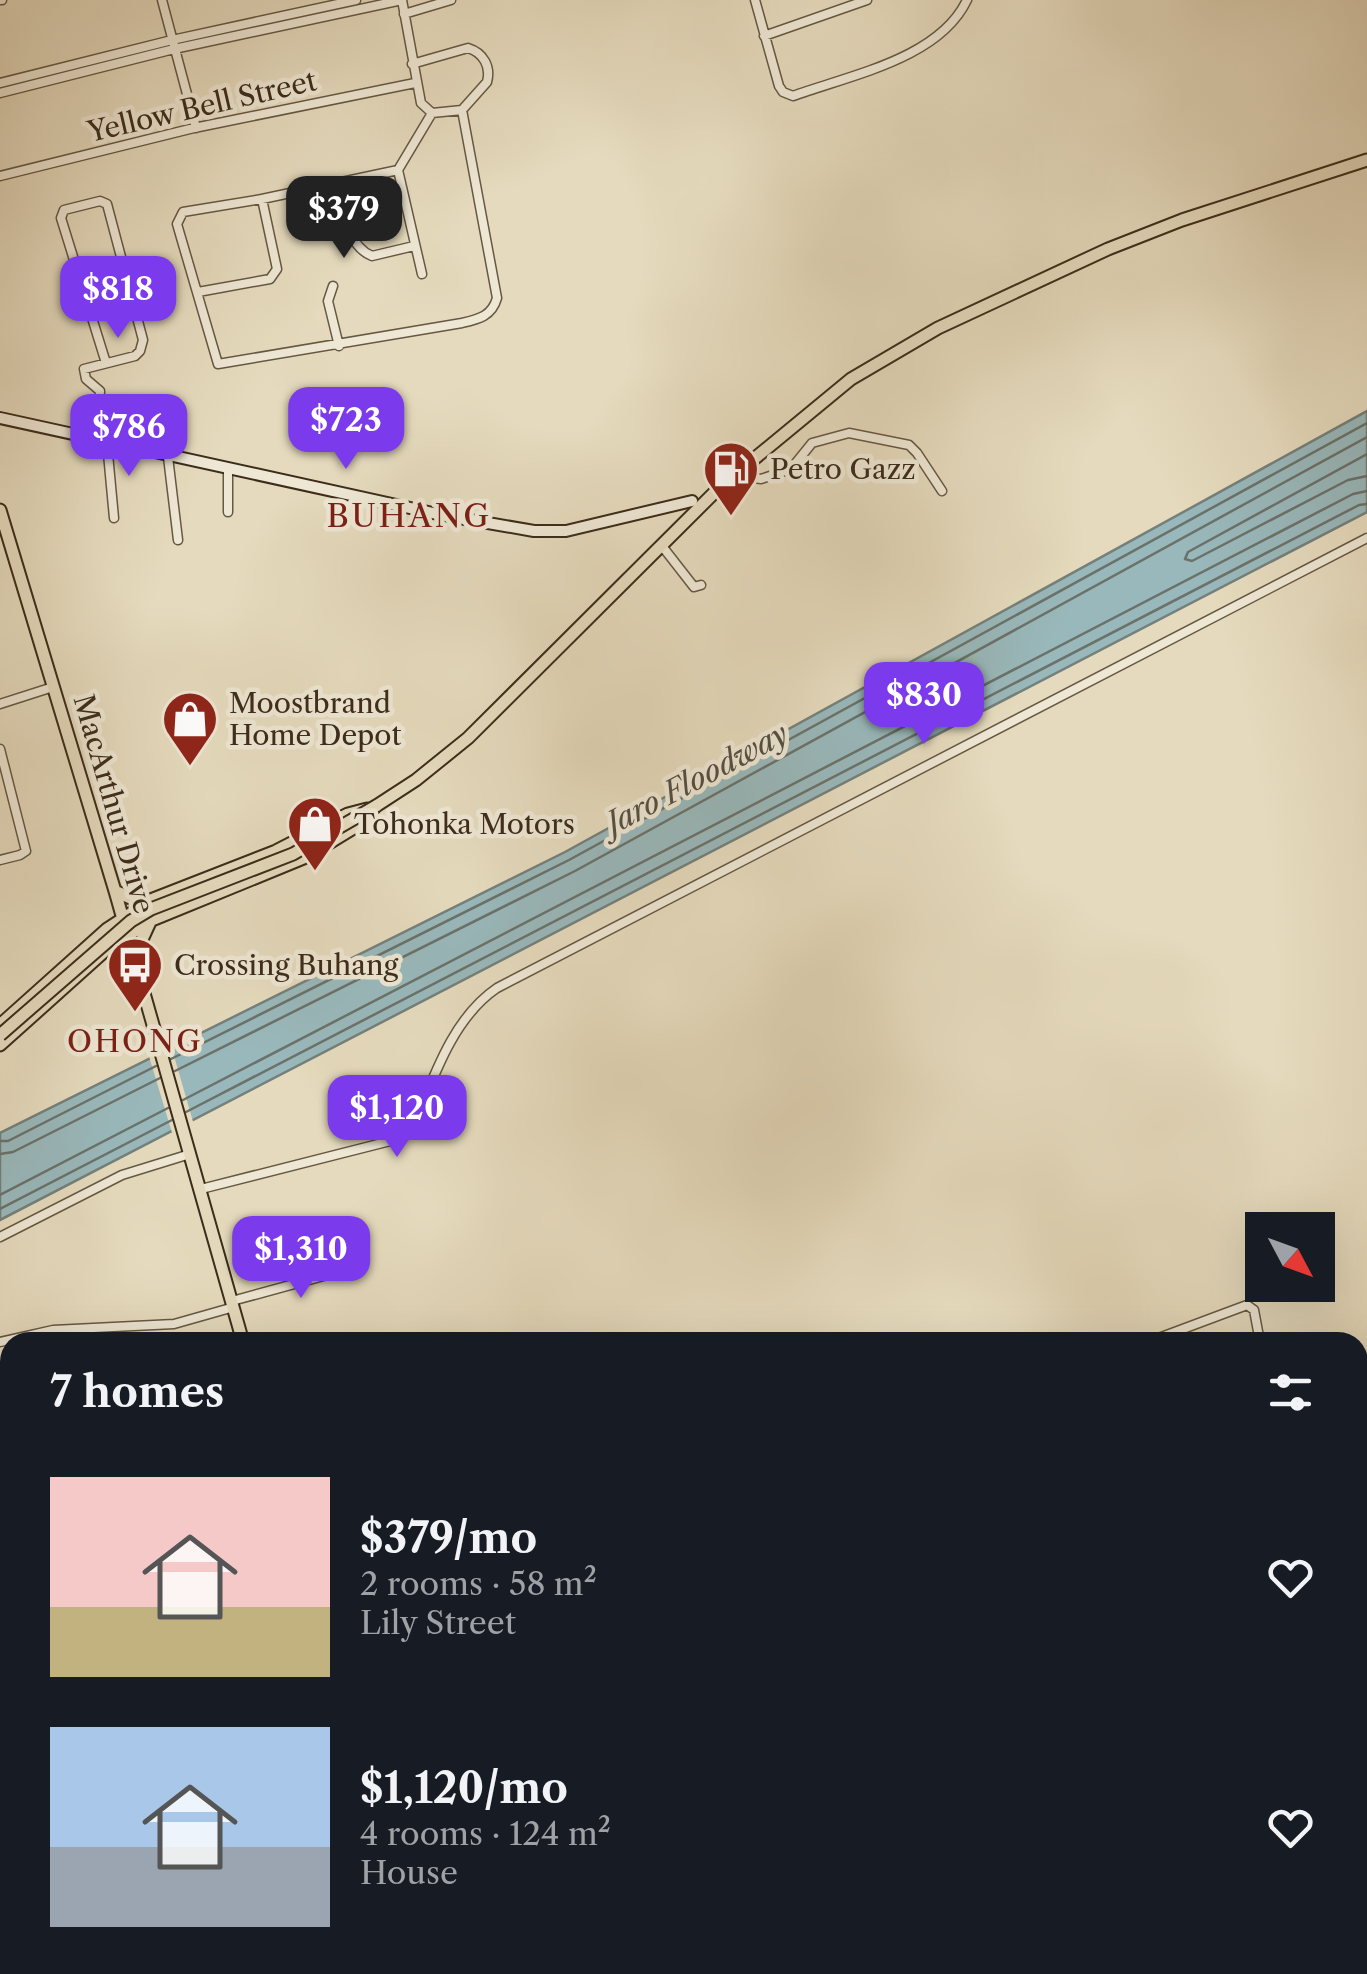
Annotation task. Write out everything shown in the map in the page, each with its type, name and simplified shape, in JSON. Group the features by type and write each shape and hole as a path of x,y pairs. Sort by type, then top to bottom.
{"main road":[{"path":"0,1035 131,921 293,854 416,780 468,738 724,484 850,379 938,328 1045,277 1164,228 1367,160"},
{"path":"692,502 724,484 747,477"},
{"name":"MacArthur Drive","path":"0,510 241,1332"},
{"path":"0,1025 99,936 153,899 276,851 348,814 376,806"},
{"path":"0,1045 95,960 152,920 306,856 355,827 376,806"},
{"path":"99,936 108,919 114,892 137,900 153,899"},
{"path":"95,960 105,953 114,953 134,962 152,920"}],"street":[{"path":"162,0 196,128"},
{"path":"0,83 356,0"},
{"path":"0,93 173,44 402,0 412,64 416,83 422,104 432,113 462,110 486,82 488,69 482,56 468,48 412,64"},
{"path":"404,14 451,0"},
{"path":"755,0 779,86 782,92 793,96 916,51 941,36 967,0"},
{"path":"764,36 867,0"},
{"name":"Yellow Bell Street","path":"0,176 196,128 416,83"},
{"path":"398,170 183,212 178,217 215,361 221,366 487,316 497,298 462,110"},
{"path":"422,274 398,170 432,113"},
{"path":"338,183 357,248 372,256 414,246"},
{"path":"198,292 275,275 262,199"},
{"path":"106,363 61,218 64,210 100,201 107,204 144,340 135,356 84,369 86,379 104,390 102,442 114,518"},
{"path":"333,286 328,301 339,346"},
{"path":"0,418 442,515 550,533 692,502"},
{"path":"747,477 761,479 792,469 812,444 849,432 909,446 918,452 942,491"},
{"path":"168,457 178,540"},
{"path":"228,468 228,512"},
{"path":"200,1189 402,1138 411,1132 444,1054 478,1001 497,988 1367,538"},
{"path":"662,546 694,587 701,585"},
{"path":"0,704 53,687"},
{"path":"0,749 26,850 20,856 0,860"},
{"path":"0,1237 122,1175 189,1152"},
{"path":"44,1332 174,1324 360,1266"},
{"path":"1174,1332 1246,1305 1254,1310 1258,1332"}],"water":[{"path":"1367,411 1367,512 0,1220 0,1133 565,852"}],"pier":[{"path":"170,1042 194,1125 173,1136 148,1053"}],"place":[{"name":"Petro Gazz","path":"731,518"},
{"name":"Moostbrand Home Depot","path":"190,768"},
{"name":"Tohonka Motors","path":"315,873"},
{"name":"Crossing Buhang","path":"135,1014"}],"district":[{"name":"BUHANG","path":"409,516"},
{"name":"OHONG","path":"135,1042"}],"water label":[{"name":"Jaro Floodway","path":"697,779"}]}
